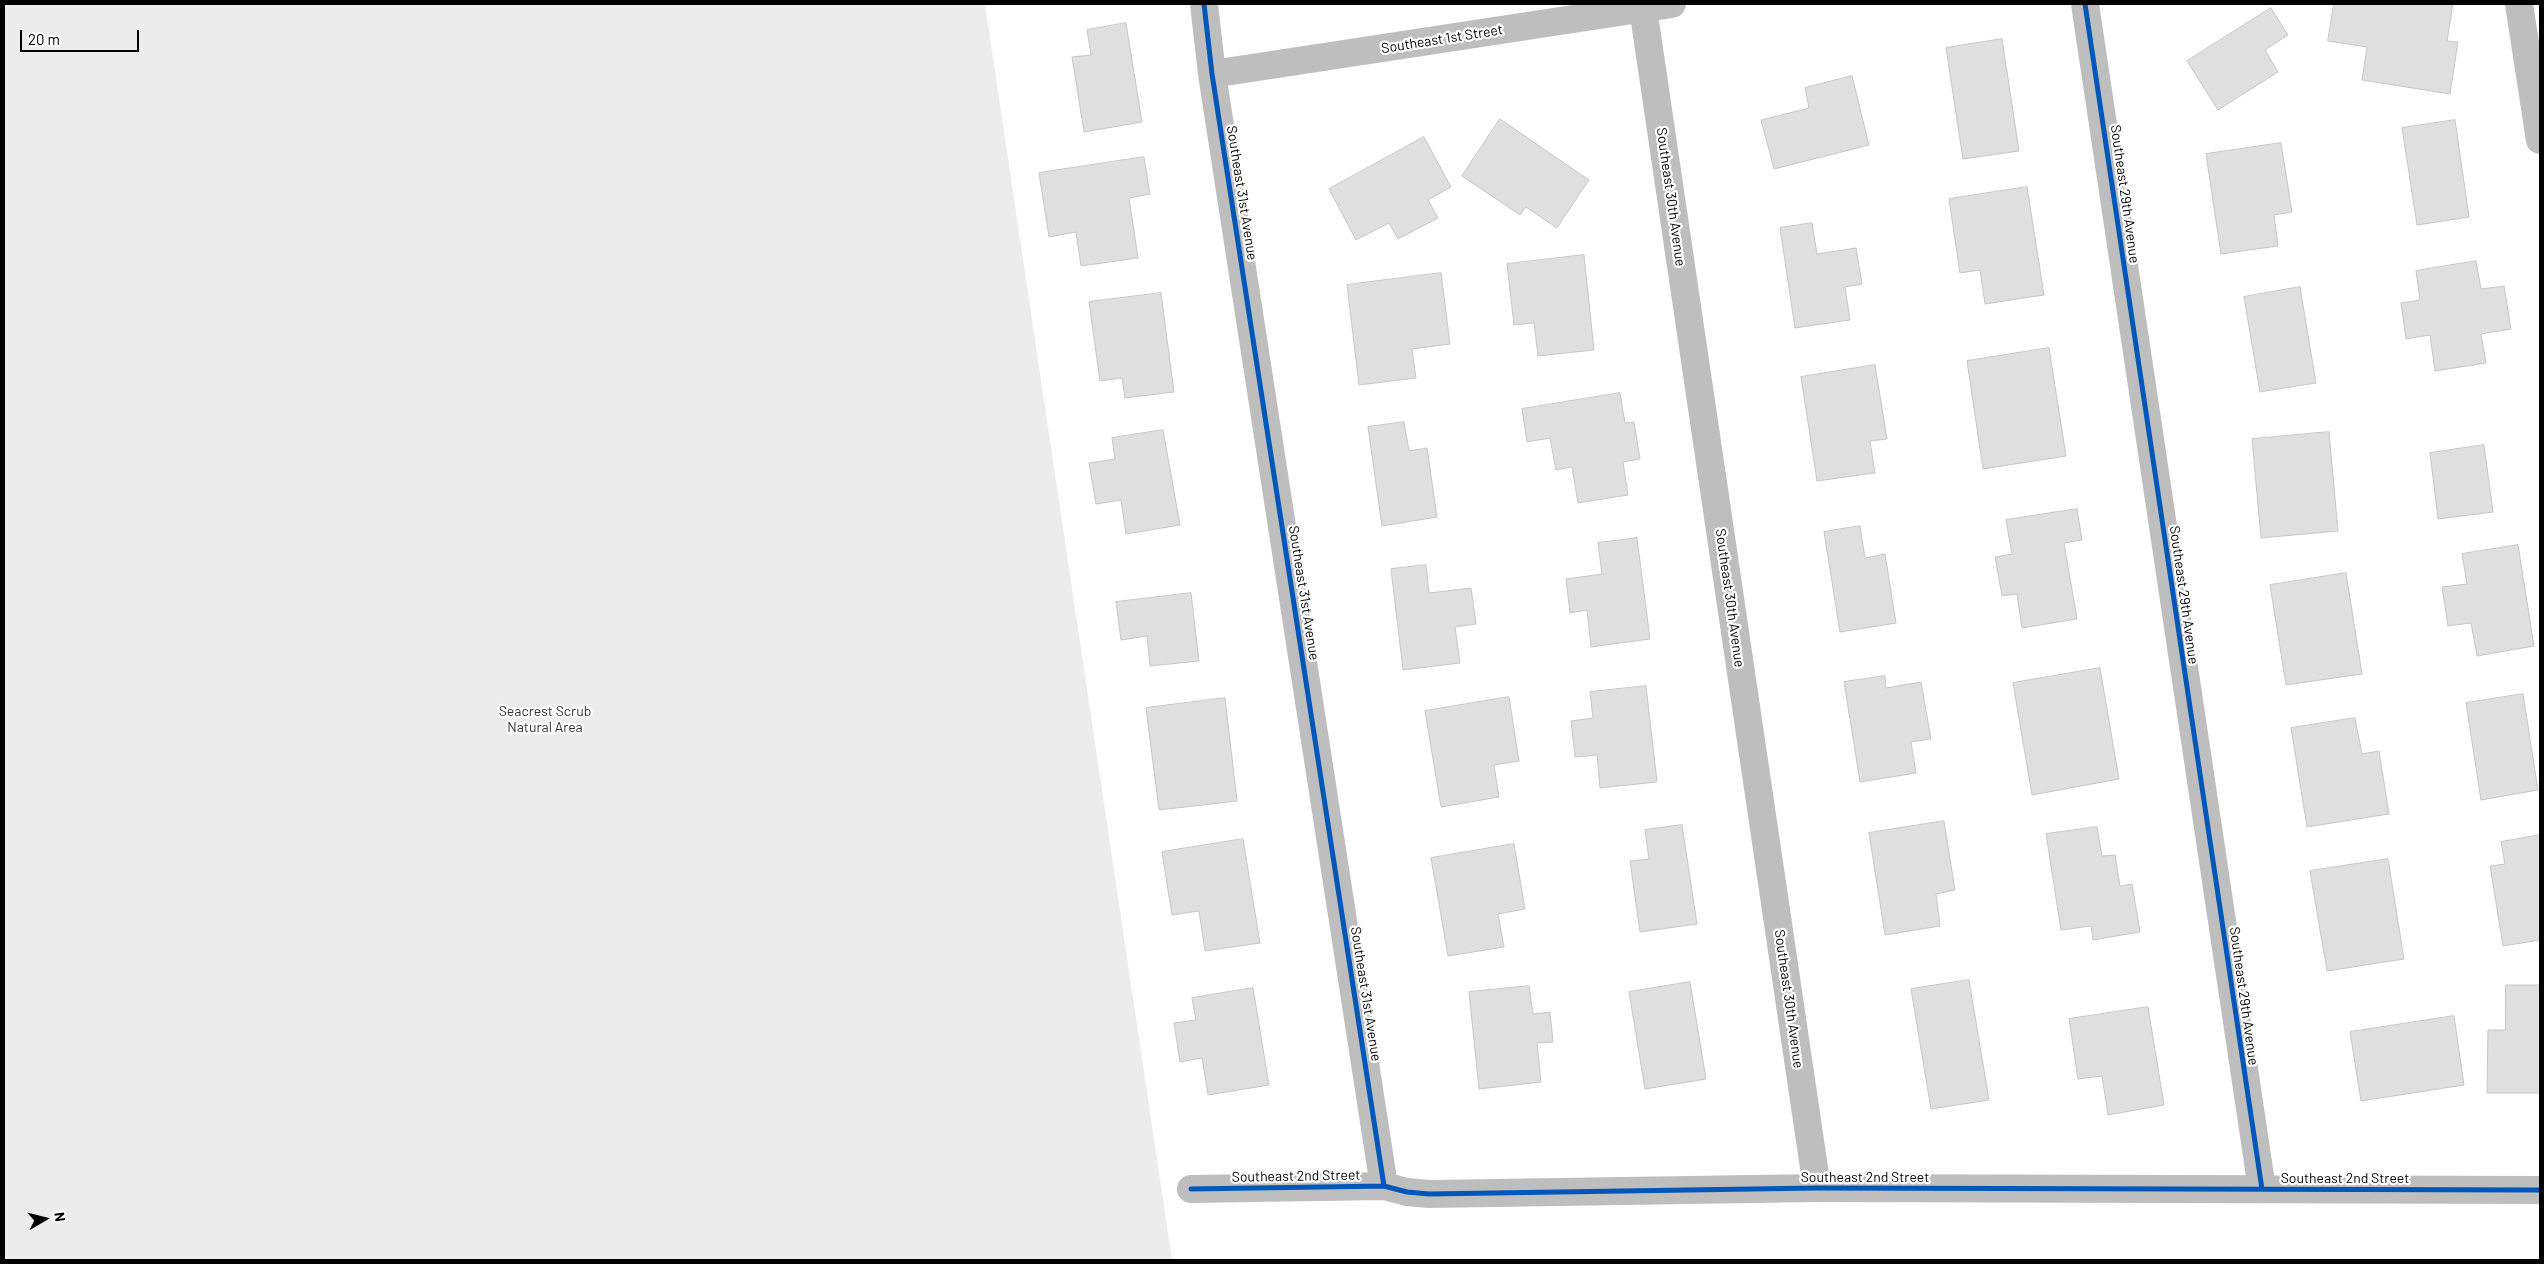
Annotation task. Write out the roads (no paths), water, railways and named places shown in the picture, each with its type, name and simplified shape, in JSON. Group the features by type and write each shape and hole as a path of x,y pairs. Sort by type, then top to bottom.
{"street":[{"name":"Southeast 31st Avenue","path":"1204,4 1212,74 1384,1186"},
{"name":"Southeast 1st Street","path":"1212,74 1672,4"},
{"name":"Southeast 29th Avenue","path":"2085,4 2262,1190"},
{"path":"2519,4 2540,140"},
{"name":"Southeast 30th Avenue","path":"1643,8 1816,1188"},
{"name":"Southeast 2nd Street","path":"1191,1189 1384,1186 1407,1192 1429,1194 1816,1188 2540,1190"}],"park label":[{"name":"Seacrest Scrub Natural Area","path":"545,720"}]}
